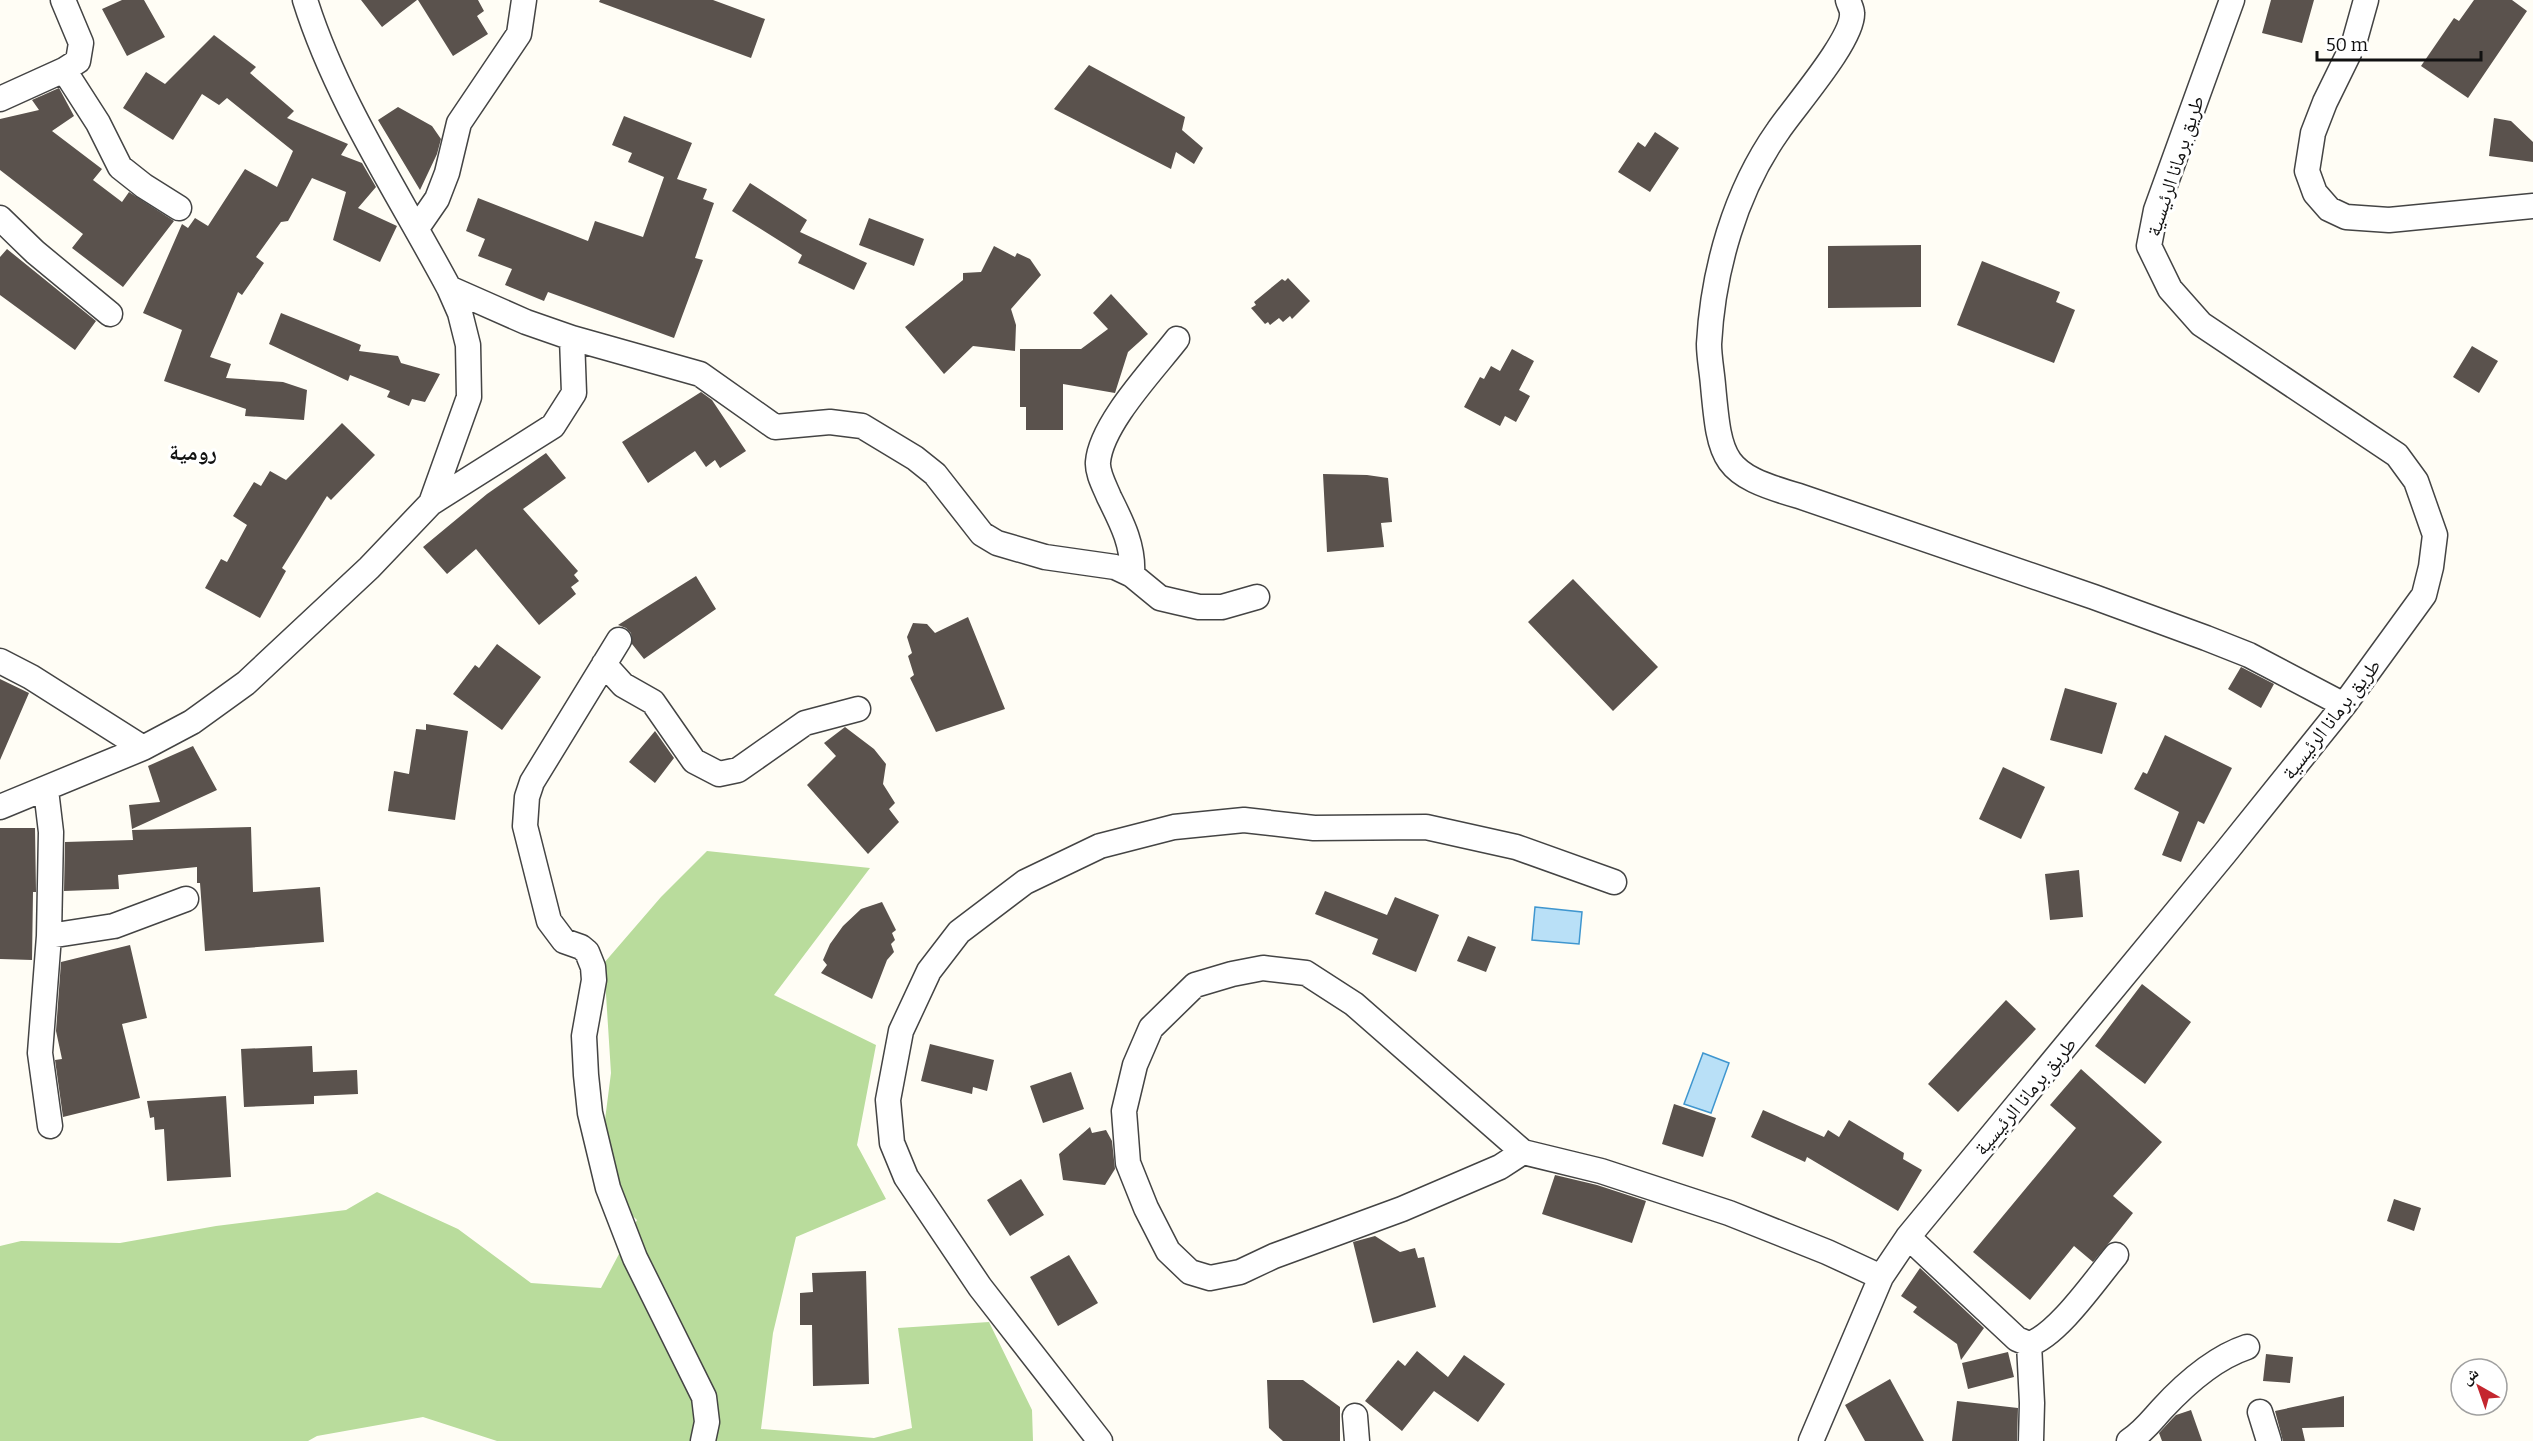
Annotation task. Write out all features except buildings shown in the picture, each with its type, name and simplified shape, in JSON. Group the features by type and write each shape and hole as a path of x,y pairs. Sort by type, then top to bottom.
{"street":[{"path":"0,99 64,70 78,61 81,43 63,0"},
{"path":"305,0 318,40 362,130 417,228 460,313 468,345 469,397 431,503"},
{"path":"417,228 437,199 447,173 459,123 519,34 524,0"},
{"path":"1848,0 1852,14 1849,25 1831,61 1777,132 1751,175 1724,247 1715,293 1709,346 1720,445 1730,464 1745,477 1761,485 2094,597 2206,638 2249,655 2343,705"},
{"name":"طريق برمانا الرئيسية","path":"1811,1441 1881,1277 1908,1237 2225,853 2343,705 2424,596 2435,535 2416,481 2397,455 2201,324 2170,289 2149,246 2156,210 2232,0"},
{"path":"2366,0 2354,43 2325,102 2313,133 2307,171 2315,193 2329,209 2346,217 2389,220 2533,206"},
{"path":"64,70 98,123 120,167 144,186 179,208"},
{"path":"0,218 35,252 110,314"},
{"path":"448,288 572,339 700,374 775,428 830,422 862,426 915,458 935,474 982,534 997,543 1045,556 1115,567 1132,575 1160,598 1199,607 1222,607 1257,597"},
{"path":"0,807 46,790 143,748 192,722 246,682 369,568 431,503 553,426 574,393 572,339"},
{"path":"1132,575 1133,559 1128,534 1104,485 1097,465 1101,442 1118,415 1177,339"},
{"path":"619,640 532,782 527,797 525,826 552,929 564,940 587,952 593,967 594,980 584,1036 590,1113 598,1152 620,1223 704,1398 707,1422 703,1441"},
{"path":"0,662 32,676 143,748"},
{"path":"604,664 623,684 653,702 694,761 718,774 738,770 804,723 858,709"},
{"path":"46,790 51,822 49,936 40,1053 50,1126"},
{"path":"1100,1441 980,1287 906,1177 892,1143 888,1100 901,1031 929,972 959,932 1024,882 1100,846 1174,827 1244,820 1314,828 1426,827 1516,847 1614,882"},
{"path":"49,936 114,926 186,899"},
{"path":"1523,1152 1500,1167 1402,1209 1274,1256 1240,1272 1210,1278 1190,1272 1168,1251 1146,1208 1128,1163 1124,1111 1135,1065 1151,1028 1195,985 1263,968 1306,974 1354,1004 1523,1152 1601,1172 1729,1213 1827,1252 1881,1277"},
{"path":"1908,1237 2017,1339 2029,1344 2040,1341 2053,1330 2116,1255"},
{"path":"2029,1344 2032,1402 2031,1441"},
{"path":"2129,1441 2140,1434 2192,1380 2221,1358 2247,1347"},
{"path":"2260,1412 2269,1441"},
{"path":"1354,1416 1357,1441"}],"green space":[{"path":"707,851 870,868 774,995 876,1045 857,1145 886,1199 796,1237 773,1333 761,1429 874,1438 912,1428 898,1328 989,1322 1032,1410 1033,1441 497,1441 423,1417 317,1436 308,1441 0,1441 0,1246 21,1241 120,1243 216,1226 346,1210 377,1192 458,1229 531,1283 601,1288 637,1220 597,1182 611,1073 604,963 661,897"}],"water":[{"path":"1535,907 1582,912 1579,944 1532,940"},
{"path":"1703,1053 1729,1063 1711,1113 1684,1104"}],"district":[{"name":"رومية","path":"193,452"}]}
